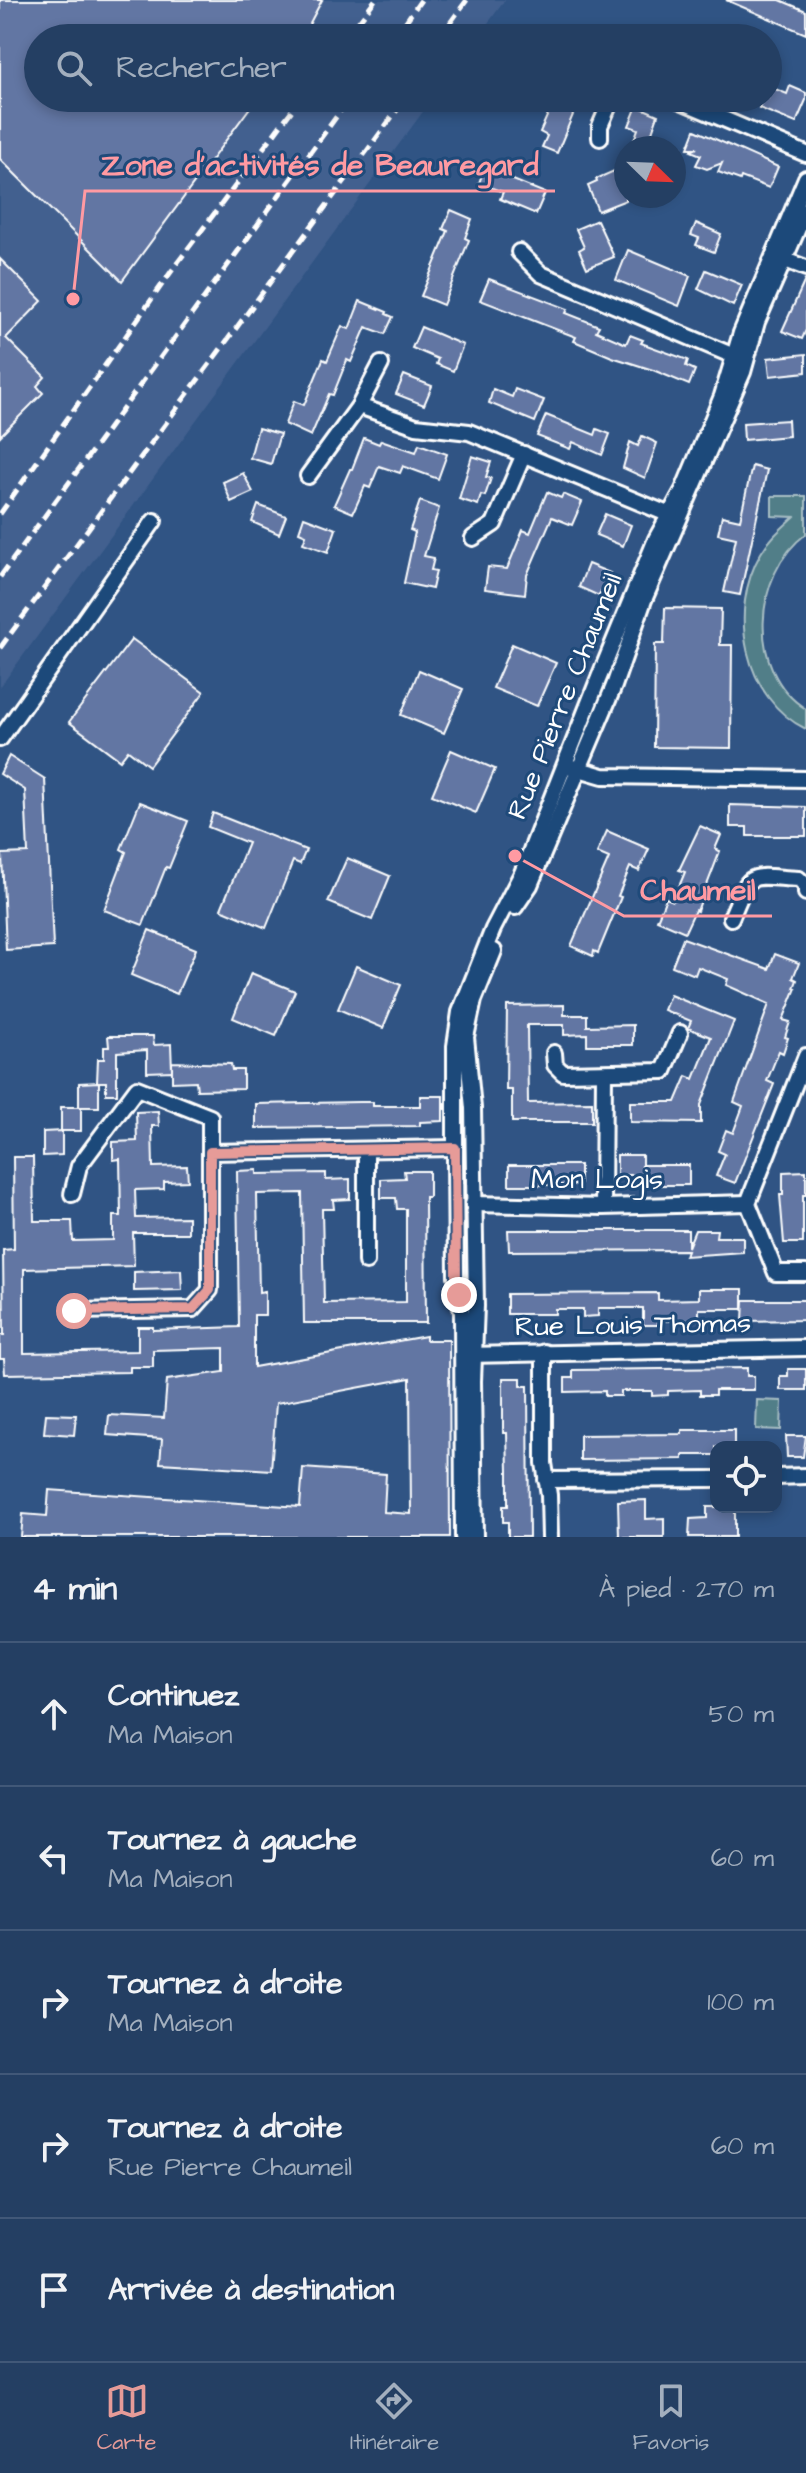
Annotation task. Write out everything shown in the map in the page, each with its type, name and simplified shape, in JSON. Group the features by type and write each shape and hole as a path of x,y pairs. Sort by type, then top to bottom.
{"street":[{"path":"600,138 600,126 606,112"},
{"path":"707,112 806,154"},
{"name":"Rue Pierre Chaumeil","path":"475,1537 468,1355 456,1276 455,1046 460,1012 493,929 631,642 644,600 757,322 806,178"},
{"name":"Rue Pierre Chaumeil","path":"778,258 806,210"},
{"path":"519,252 541,274 741,358"},
{"path":"778,258 806,268"},
{"name":"Rue Pierre Chaumeil","path":"463,1537 468,1355 476,1306 473,1108 466,1037 474,1000 502,933 522,893 530,885 614,638 656,539 683,490 741,358"},
{"path":"308,476 359,406 381,364"},
{"path":"359,406 416,426 469,432 670,515"},
{"path":"473,538 494,524 524,454"},
{"path":"0,739 154,521"},
{"path":"572,767 603,776 806,779"},
{"path":"731,918 747,880 754,876 799,879 806,886 806,893"},
{"path":"554,1053 555,1065 563,1073 664,1071 680,1033"},
{"path":"806,1056 748,1203 776,1273 806,1273"},
{"path":"603,1207 604,1073"},
{"path":"72,1194 79,1166 137,1088 210,1117 210,1290 193,1309 74,1311"},
{"path":"210,1152 455,1148 473,1167"},
{"path":"366,1151 366,1262"},
{"name":"Mon Logis","path":"473,1204 603,1207 748,1203"},
{"path":"456,1226 473,1204"},
{"name":"Rue Louis Thomas","path":"468,1355 806,1348"},
{"path":"544,1352 550,1537"},
{"path":"782,1477 806,1476"},
{"path":"546,1480 710,1479"}],"shaded area":[{"path":"0,0 505,0 487,24 24,24 24,112 423,112 0,687"}],"green space":[{"path":"772,496 806,496 806,534 788,551 775,573 767,597 764,622 766,648 773,672 787,692 806,709 806,729 785,715 768,697 748,652 744,626 745,601 761,553 794,517 772,516"},
{"path":"757,1400 782,1401 781,1430 756,1429"}],"building":[{"path":"0,0 322,0 309,24 24,24 24,112 247,112 122,281 0,159"},
{"path":"726,0 780,0 806,11 806,34"},
{"path":"790,86 806,93 796,123 769,112 782,112 782,92 787,94"},
{"path":"549,112 574,112 557,153 542,147 547,136 540,132"},
{"path":"635,112 658,115 651,135 653,136 635,136 638,129 629,126"},
{"path":"695,130 778,167 769,188 718,172 722,163 707,169 696,165 701,155 691,151 697,148 688,148"},
{"path":"486,164 510,173 508,178 545,193 536,214 500,199 503,192 479,183"},
{"path":"614,171 614,205 598,211 588,186 597,182 596,179"},
{"path":"451,210 472,219 465,238 469,240 443,305 421,296 448,231 443,229"},
{"path":"597,220 614,257 587,268 579,250 584,247 576,229"},
{"path":"696,223 721,234 714,252 696,245 699,238 691,235"},
{"path":"628,250 690,276 679,306 616,280"},
{"path":"0,259 42,301 6,338 45,377 37,386 43,393 0,436"},
{"path":"706,270 742,285 733,306 698,289"},
{"path":"806,278 806,330 802,339 782,331"},
{"path":"489,279 568,309 566,313 599,326 596,331 626,344 630,335 643,340 641,343 688,360 686,366 695,370 689,385 612,357 574,341 576,337 480,300"},
{"path":"360,301 393,317 385,334 366,327 351,362 347,360 333,395 329,394 311,436 285,424 294,401 304,405 323,359 327,361 342,326 349,329"},
{"path":"421,327 463,345 453,371 436,364 438,359 412,348"},
{"path":"806,354 806,372 770,376 768,358"},
{"path":"404,375 432,386 424,405 396,394"},
{"path":"493,389 512,397 515,389 544,400 535,422 489,403"},
{"path":"546,415 595,435 597,429 610,434 602,455 573,442 570,449 537,436"},
{"path":"788,420 789,436 744,440 743,423"},
{"path":"258,428 280,434 271,464 250,458"},
{"path":"642,436 657,443 645,478 623,468 630,442 638,446"},
{"path":"364,438 379,444 381,440 416,452 419,444 447,454 438,479 403,466 400,473 379,466 370,488 365,486 353,513 334,505"},
{"path":"472,456 491,462 486,477 491,478 485,496 481,495 478,505 459,499"},
{"path":"752,466 767,470 740,595 724,592 736,538 718,534 722,516 740,520"},
{"path":"243,473 253,492 231,502 223,482"},
{"path":"547,492 561,498 563,494 582,502 572,525 552,517 527,575 525,594 485,589 488,567 507,569 523,530 530,533"},
{"path":"420,501 439,508 424,556 434,558 431,570 436,571 432,589 404,583 415,532 410,530"},
{"path":"258,505 286,516 279,534 252,522"},
{"path":"605,514 631,525 623,546 596,535"},
{"path":"304,517 336,529 328,552 303,543 306,535 299,532"},
{"path":"588,564 610,573 599,596 579,587"},
{"path":"665,608 721,609 720,645 732,645 731,748 654,747 655,644 664,644"},
{"path":"132,639 204,692 149,766 128,750 120,760 69,722"},
{"path":"512,644 556,663 537,706 493,688"},
{"path":"419,670 463,689 444,733 401,715"},
{"path":"451,750 495,769 476,813 432,795"},
{"path":"9,756 45,779 53,947 6,950 2,854 28,853 25,790 0,774"},
{"path":"140,802 188,821 143,925 104,910 126,852 121,849"},
{"path":"730,805 806,807 806,836 747,836 747,827 730,827"},
{"path":"213,813 306,850 300,864 293,861 266,928 221,909 248,843 208,827"},
{"path":"700,826 721,835 715,849 720,851 697,911 685,932 657,920 666,898 673,901 685,872 679,870"},
{"path":"607,831 649,849 639,871 630,867 598,953 594,951 593,956 571,946 609,858 597,853"},
{"path":"347,858 390,876 372,920 328,902"},
{"path":"149,930 196,949 177,994 131,975"},
{"path":"683,938 769,969 775,954 799,963 793,978 797,980 796,988 783,1020 790,1022 785,1037 788,1038 767,1081 774,1084 735,1183 716,1176 725,1154 718,1151 726,1130 733,1133 743,1106 734,1102 769,1004 726,985 728,979 698,967 695,975 672,966"},
{"path":"356,966 401,985 383,1028 338,1009"},
{"path":"251,973 295,991 276,1036 233,1018"},
{"path":"670,995 734,1021 701,1105 701,1123 630,1122 630,1102 676,1102 687,1076 694,1079 711,1037 688,1028 691,1021 664,1010"},
{"path":"564,1005 564,1015 587,1015 587,1026 633,1025 633,1045 587,1045 587,1034 564,1035 564,1025 527,1025 528,1103 592,1102 592,1122 512,1122 512,1090 506,1090 507,1006"},
{"path":"108,1036 153,1036 154,1045 171,1044 172,1070 172,1062 231,1064 232,1070 243,1070 243,1089 197,1090 196,1081 172,1082 172,1071 147,1072 147,1050 117,1052 117,1094 106,1094 106,1082 97,1082 98,1059 104,1059 104,1047 109,1047"},
{"path":"99,1082 99,1107 81,1107 81,1131 61,1131 61,1107 79,1107 79,1083"},
{"path":"420,1096 443,1096 443,1121 420,1122 420,1126 256,1128 256,1104 373,1102 373,1106 420,1106"},
{"path":"158,1111 159,1126 152,1126 153,1167 187,1166 188,1181 164,1182 164,1189 135,1190 136,1218 188,1217 188,1233 133,1233 134,1266 24,1269 24,1353 138,1351 138,1327 153,1327 153,1330 239,1327 237,1171 257,1170 257,1174 326,1173 326,1180 350,1179 350,1199 333,1200 334,1209 322,1209 324,1303 406,1302 406,1209 397,1209 396,1198 381,1198 381,1179 405,1178 404,1171 429,1171 429,1197 425,1197 426,1323 304,1323 302,1193 257,1194 259,1292 265,1291 265,1315 254,1315 254,1367 426,1336 426,1340 449,1340 450,1537 21,1537 23,1514 47,1516 49,1490 300,1507 303,1468 386,1474 384,1512 411,1514 410,1378 276,1403 271,1470 160,1463 162,1439 107,1435 109,1415 164,1418 167,1380 224,1372 224,1348 153,1350 153,1367 130,1367 130,1372 5,1374 4,1359 0,1359 0,1335 4,1335 3,1250 14,1249 13,1157 33,1157 34,1221 72,1221 73,1241 113,1240 113,1216 121,1216 120,1159 113,1160 113,1142 137,1141 136,1112"},
{"path":"62,1131 62,1155 43,1156 43,1132"},
{"path":"617,1155 642,1155 642,1175 617,1175"},
{"path":"509,1165 580,1165 580,1185 509,1185"},
{"path":"642,1165 689,1165 689,1185 642,1185"},
{"path":"806,1171 803,1243 784,1243 780,1195 783,1195 783,1172"},
{"path":"508,1230 688,1230 688,1247 695,1230 717,1230 716,1237 743,1237 743,1252 685,1256 687,1250 509,1251"},
{"path":"181,1270 182,1290 134,1291 134,1272"},
{"path":"699,1289 743,1289 743,1309 699,1309 699,1320 658,1321 658,1325 643,1325 643,1308 598,1308 598,1316 583,1317 583,1309 555,1309 555,1314 507,1314 507,1294 658,1293 658,1300 699,1299"},
{"path":"744,1300 806,1300 806,1320 743,1321"},
{"path":"747,1368 747,1376 754,1376 754,1390 715,1390 715,1395 700,1395 700,1390 668,1391 668,1395 652,1396 652,1391 621,1391 621,1396 605,1396 605,1391 565,1392 565,1378 573,1378 573,1370"},
{"path":"788,1369 806,1369 806,1390 780,1390 780,1376 788,1376"},
{"path":"503,1378 521,1378 521,1386 528,1386 529,1537 508,1537 508,1522 503,1522 503,1506 508,1506 508,1471 507,1433 503,1433"},
{"path":"46,1414 76,1415 74,1435 44,1433"},
{"path":"682,1430 734,1430 734,1441 710,1441 710,1455 683,1455 683,1459 580,1460 580,1435 682,1434"},
{"path":"786,1436 806,1436 803,1457 787,1457"},
{"path":"646,1500 646,1519 664,1518 664,1537 619,1537 618,1501"},
{"path":"707,1507 710,1507 710,1513 735,1513 735,1537 689,1537 690,1519 707,1518"}],"railway":[{"path":"357,24 375,0"},
{"path":"404,24 421,0"},
{"path":"449,24 467,0"},
{"path":"0,514 178,262 290,112"},
{"path":"0,577 340,112"},
{"path":"0,648 396,112"}],"place":[{"name":"Zone d'activités de Beauregard","path":"73,299"},
{"name":"Chaumeil","path":"515,856"}],"route":[{"path":"74,1311 193,1309 210,1290 210,1152 455,1148 456,1276 459,1295"}]}
